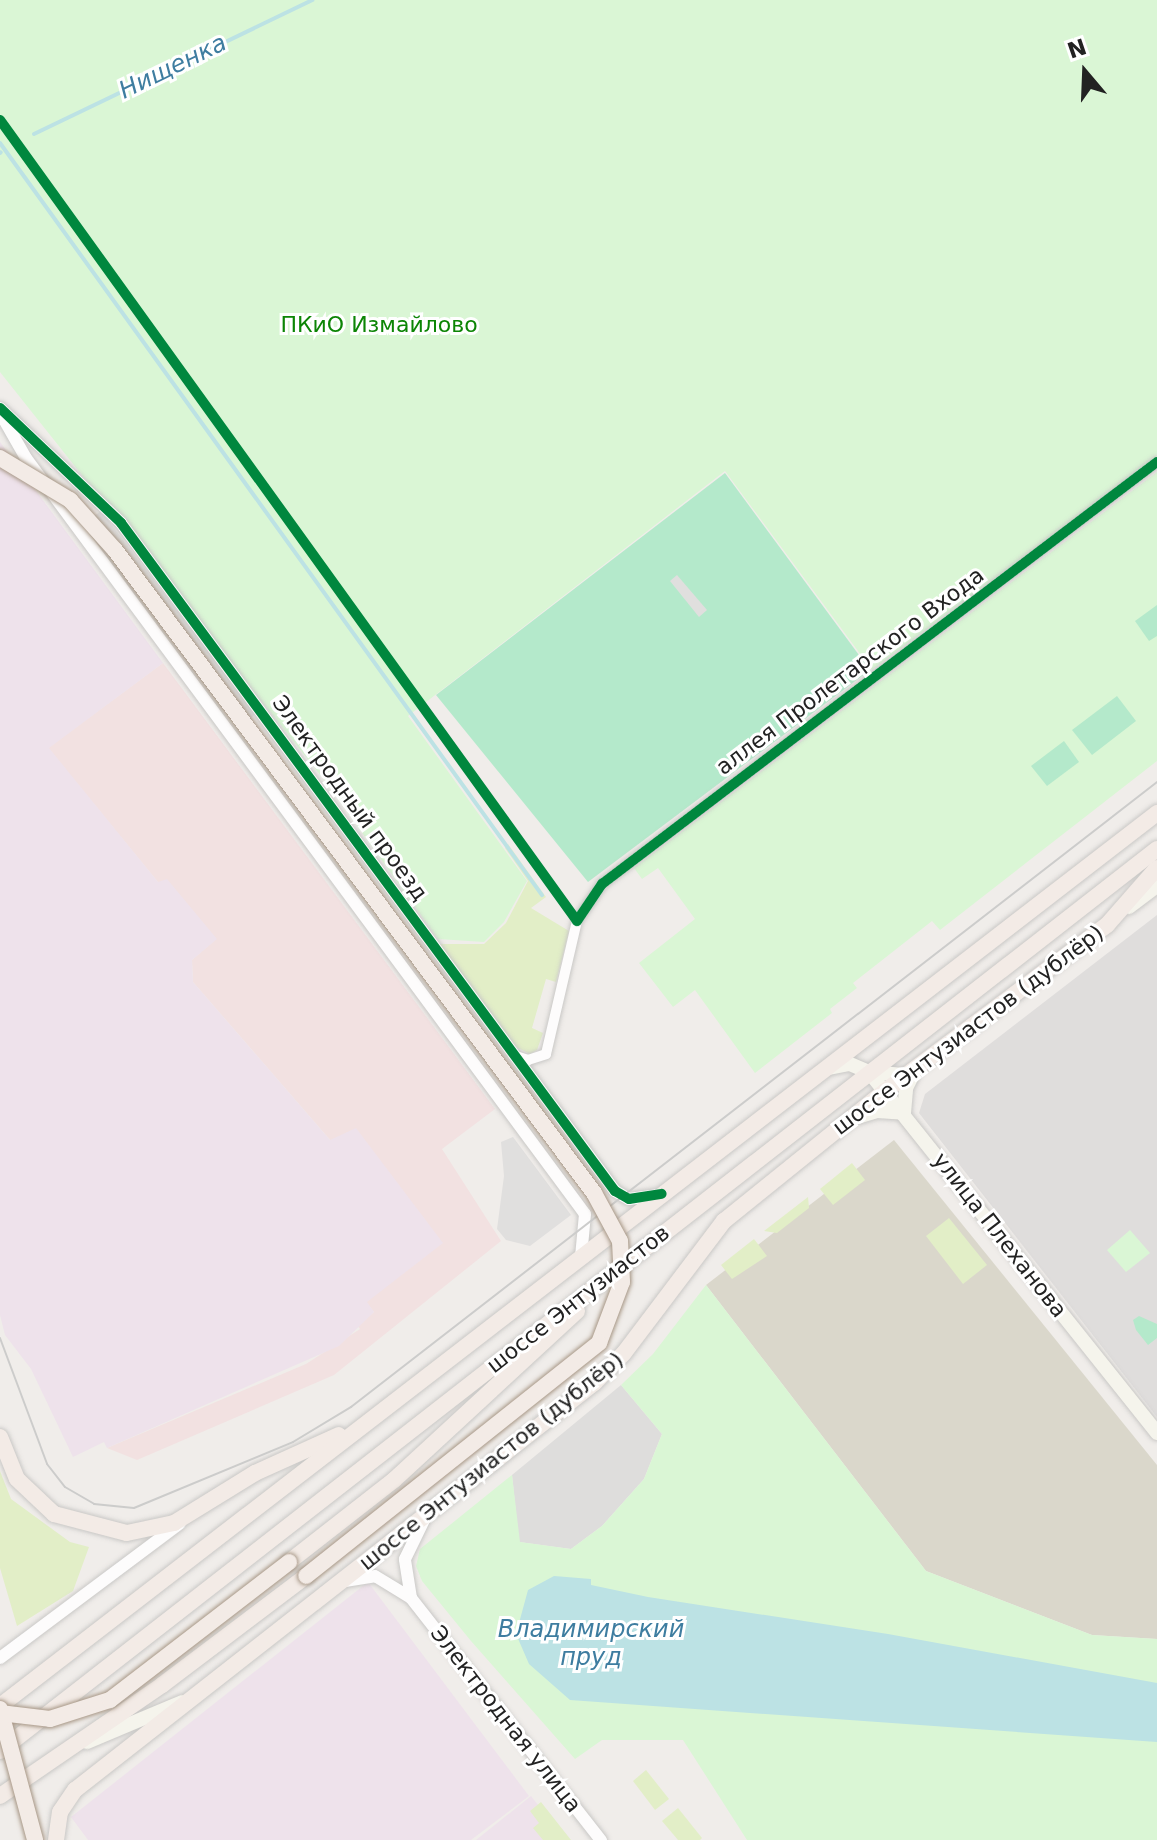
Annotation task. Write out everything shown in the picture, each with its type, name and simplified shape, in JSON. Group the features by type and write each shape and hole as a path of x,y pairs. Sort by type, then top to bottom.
{"main road":[{"path":"0,458 70,500 115,550 594,1193 620,1241 622,1282 599,1343 306,1576 162,1685 53,1757"},
{"name":"шоссе Энтузиастов","path":"0,1709 1157,813"},
{"name":"шоссе Энтузиастов","path":"0,1751 1157,849"},
{"path":"1107,925 1157,868"},
{"name":"шоссе Энтузиастов (дублёр)","path":"0,1796 53,1757 185,1700 341,1583 594,1383 624,1353 724,1221 885,1091 1157,886"},
{"path":"828,1068 850,1064 869,1072 911,1071 904,1113 877,1111 849,1120"},
{"name":"улица Плеханова","path":"869,1072 1157,1433"},
{"path":"35,1840 0,1709 50,1719 110,1700 405,1470 547,1342 613,1271"},
{"path":"0,1437 17,1479 54,1514 99,1530 157,1529 198,1510 255,1473 372,1419"},
{"path":"56,1840 60,1812 75,1790 185,1700"}],"street":[{"name":"Электродный проезд","path":"0,410 114,514 615,1191 629,1199 662,1194"},
{"name":"Электродный проезд","path":"0,410 26,458 240,743 585,1214 581,1257"},
{"name":"аллея Пролетарского Входа","path":"513,1055 528,1060 546,1054 577,921 602,884 1157,462"},
{"path":"240,743 257,747 269,740 268,719"},
{"path":"367,917 372,895 388,891 396,896"},
{"path":"0,1658 198,1510"},
{"name":"Электродная улица","path":"411,1598 405,1559 426,1516"},
{"name":"Электродная улица","path":"341,1583 375,1576 411,1598 601,1840"}],"shaded area":[{"path":"0,442 163,663 49,748 158,882 167,879 217,939 192,960 193,982 330,1140 356,1128 443,1243 367,1302 374,1312 339,1346 107,1448 104,1442 73,1457 31,1369 5,1335 0,1315"},
{"path":"101,511 256,714 237,728 82,525"},
{"path":"677,575 707,610 699,617 670,581"},
{"path":"163,663 495,1109 442,1149 501,1241 334,1375 137,1460 107,1448 306,1364 360,1329 357,1325 374,1312 367,1303 331,1141 193,982 192,960 216,939 158,882 48,748"},
{"path":"1157,915 1157,1417 919,1113 925,1094"},
{"path":"513,1137 571,1215 530,1246 506,1240 497,1229 504,1176 501,1142"},
{"path":"894,1140 1157,1465 1157,1639 1092,1635 926,1571 706,1285"},
{"path":"621,1385 662,1434 644,1479 602,1526 571,1549 519,1542 512,1475"},
{"path":"368,1582 529,1796 471,1840 88,1840 71,1817"},
{"path":"531,1796 566,1840 476,1840"}],"green space":[{"name":"ПКиО Измайлово","path":"0,0 1157,0 1157,457 872,670 725,471 408,716 527,881 504,922 484,942 438,939 325,781 0,372"},
{"path":"1157,472 1157,761 940,930 932,921 853,983 857,988 830,1009 832,1013 755,1073 695,990 673,1007 639,963 695,919 658,868 642,879 634,868"},
{"path":"725,473 870,670 588,882 436,695"},
{"path":"1157,605 1157,636 1149,641 1135,621"},
{"path":"1117,696 1136,721 1092,755 1072,730"},
{"path":"1064,741 1079,762 1047,786 1031,766"},
{"path":"508,844 546,897 531,908 569,931 556,982 546,979 532,1028 543,1033 537,1050 530,1054 512,1045 438,944 484,944 506,923 528,881 505,848"},
{"path":"852,1163 865,1180 833,1205 820,1189"},
{"path":"808,1197 809,1208 777,1233 764,1231"},
{"path":"949,1218 987,1265 963,1284 926,1236"},
{"path":"1130,1230 1150,1253 1126,1272 1107,1250"},
{"path":"754,1239 767,1256 732,1279 721,1265"},
{"path":"706,1285 926,1571 1092,1635 1157,1639 1157,1840 747,1840 683,1740 602,1740 575,1759 422,1581 416,1566 420,1549 512,1475 520,1542 571,1549 602,1526 644,1479 662,1434 621,1385 653,1354"},
{"path":"1139,1316 1157,1324 1157,1338 1148,1345 1136,1330 1133,1320"},
{"path":"0,1471 11,1499 70,1542 89,1547 73,1591 17,1626 0,1568"},
{"path":"646,1770 669,1799 655,1810 633,1781"},
{"path":"541,1802 571,1840 543,1840 533,1828 539,1823 530,1811"},
{"path":"678,1808 702,1838 700,1840 678,1840 662,1821"}],"water":[{"name":"Владимирский пруд","path":"554,1576 591,1579 591,1585 648,1597 888,1634 1157,1683 1157,1742 570,1700 529,1664 516,1634 528,1590"}],"waterway":[{"name":"Нищенка","path":"34,134 312,0"},
{"path":"0,143 542,895"}],"tram line":[{"path":"0,1338 47,1464 65,1487 94,1504 134,1508 293,1442 351,1407 1157,782"}],"cycle path":[{"path":"0,120 577,921 602,884 1157,462"},
{"path":"0,408 121,523 615,1191 629,1199 662,1194"}]}
